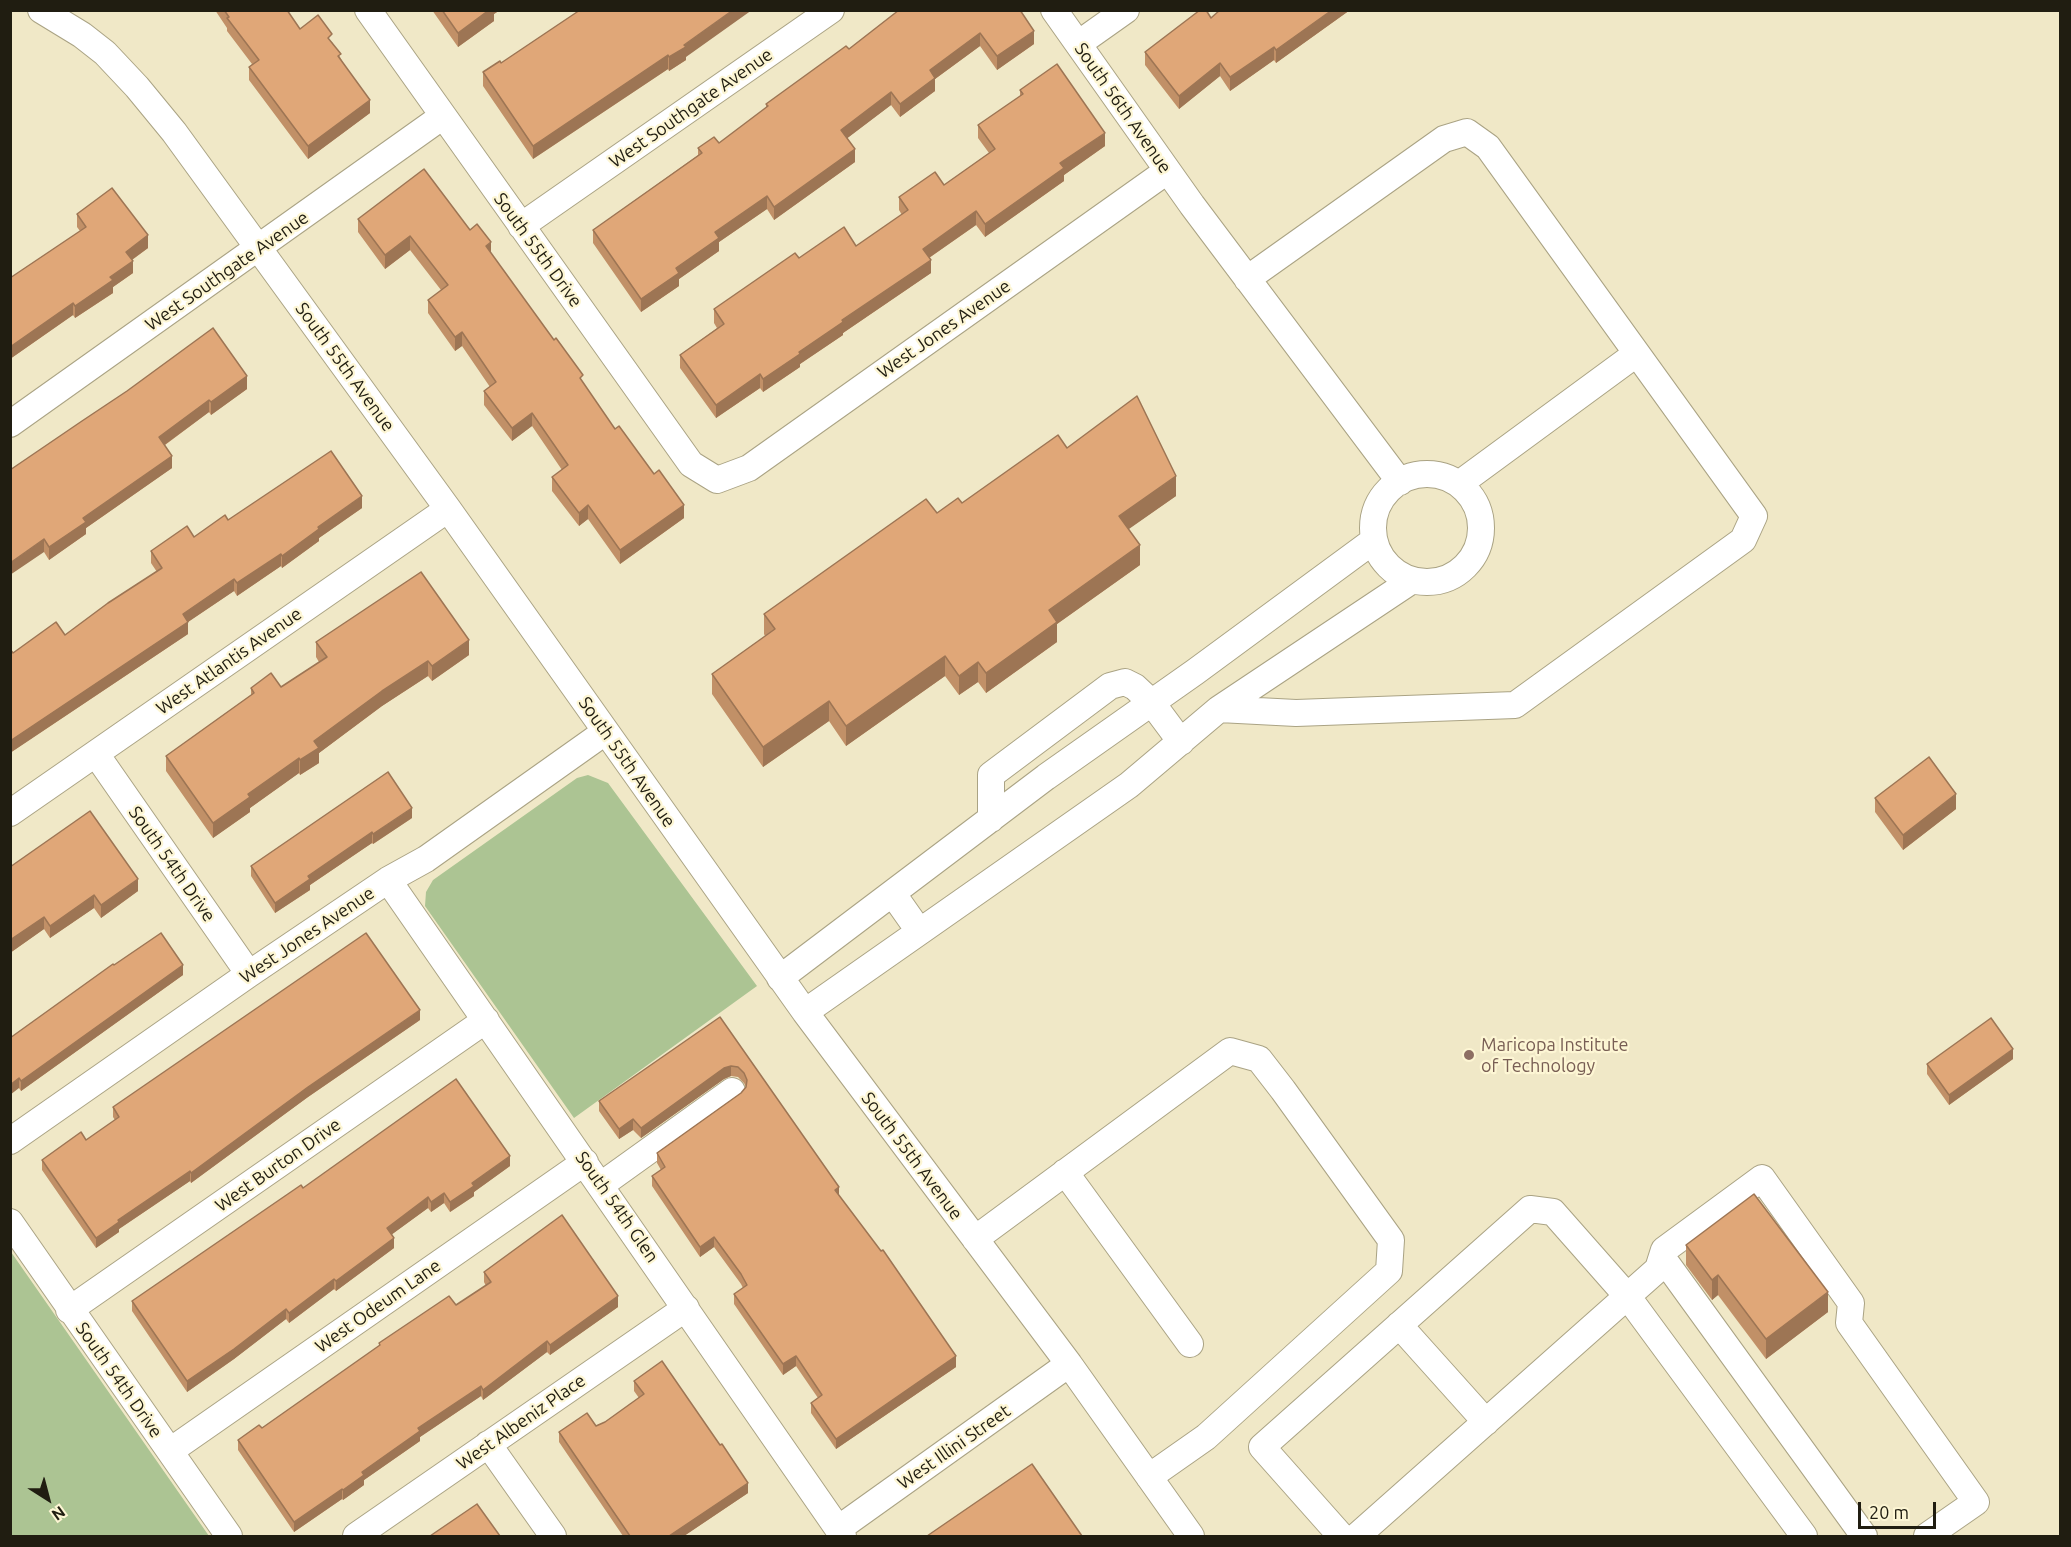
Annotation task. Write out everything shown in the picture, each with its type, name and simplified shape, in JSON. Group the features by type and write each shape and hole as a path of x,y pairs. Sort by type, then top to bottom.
{"street":[{"name":"South 55th Avenue","path":"41,10 105,53 174,132 448,509 780,978 1069,1364 1191,1536"},
{"name":"South 55th Drive","path":"368,10 691,464 717,480"},
{"name":"West Southgate Avenue","path":"521,226 831,10"},
{"name":"South 56th Avenue","path":"1054,10 1167,171 1400,482"},
{"path":"1078,44 1126,10"},
{"name":"West Southgate Avenue","path":"10,424 443,116"},
{"path":"1219,709 1296,713 1515,705 1743,540 1754,516 1488,147 1467,132 1444,139 1247,279"},
{"name":"West Jones Avenue","path":"717,480 748,468 1167,171"},
{"path":"1459,484 1636,354"},
{"path":"1423,474 1442,476 1459,484 1471,496 1479,511 1482,528 1479,545 1471,560 1459,572 1444,580 1427,583 1411,581 1394,572 1381,558 1373,541 1372,522 1378,504 1389,489 1400,482 1423,474"},
{"name":"West Atlantis Avenue","path":"10,813 448,509"},
{"path":"780,978 1046,777 1152,703 1373,541"},
{"path":"805,1012 1129,784 1219,709 1411,581"},
{"path":"991,819 991,775 1110,686 1125,682 1135,687 1152,703 1181,742"},
{"name":"West Jones Avenue","path":"10,1141 249,974 388,880 426,859 605,732"},
{"name":"South 54th Drive","path":"96,754 249,974"},
{"name":"South 54th Glen","path":"388,880 841,1533"},
{"path":"893,894 919,931"},
{"name":"West Burton Drive","path":"69,1310 486,1020"},
{"path":"975,1239 1230,1050 1260,1059 1391,1240 1389,1271 1206,1437 1149,1477"},
{"path":"601,1185 732,1091"},
{"name":"West Odeum Lane","path":"170,1451 585,1162"},
{"path":"1065,1172 1190,1344"},
{"path":"1357,1536 1628,1297 1658,1269 1664,1250 1762,1178 1851,1303 1849,1323 1976,1502 1928,1536"},
{"path":"1341,1536 1262,1447 1530,1209 1553,1212 1628,1297 1804,1536"},
{"name":"South 54th Drive","path":"10,1222 69,1310 229,1536"},
{"path":"1662,1257 1864,1536"},
{"name":"West Albeniz Place","path":"356,1536 686,1308"},
{"path":"1400,1325 1486,1422"},
{"name":"West Illini Street","path":"841,1533 1069,1364"},
{"path":"488,1444 553,1536"}],"green space":[{"path":"588,775 608,783 757,986 574,1118 425,906 426,892 433,880 577,778"},
{"path":"11,1252 209,1536 11,1536"}],"building":[{"path":"224,10 287,10 300,29 318,15 332,34 328,38 341,54 338,56 370,100 308,146 249,67 259,60 227,18 229,17"},
{"path":"442,10 489,10 458,33"},
{"path":"580,10 733,10 684,45 686,47 669,57 668,55 533,146 483,72 500,61 501,63"},
{"path":"899,10 1020,10 1034,31 997,56 980,33 930,70 935,78 900,104 891,92 841,130 855,149 774,207 767,196 715,232 719,238 676,268 679,273 641,299 593,230 702,153 698,148 714,137 719,143 768,106 766,104 846,46 849,49"},
{"path":"1200,10 1206,10 1211,18 1220,10 1332,10 1276,50 1274,47 1230,77 1220,63 1179,96 1145,52"},
{"path":"1057,64 1105,133 1060,163 1064,168 985,224 976,211 923,249 931,260 842,320 843,322 763,379 760,374 716,405 680,355 724,324 714,309 795,253 799,258 844,227 856,246 908,210 899,197 935,172 944,185 995,149 978,125 1023,94 1020,90"},
{"path":"424,169 470,230 477,224 491,242 486,246 554,340 556,338 583,375 580,378 615,429 619,426 654,474 659,470 684,505 620,550 588,505 579,513 552,477 568,465 532,413 512,428 484,391 496,382 462,332 455,337 428,300 448,285 410,236 385,255 358,219"},
{"path":"112,188 148,235 126,252 133,261 110,277 113,280 75,306 73,303 10,347 10,278 86,227 77,214"},
{"path":"213,328 247,376 211,402 209,400 159,437 172,456 83,518 86,522 49,547 44,539 10,563 10,470 127,391"},
{"path":"1137,396 1176,476 1119,516 1140,545 1049,610 1057,622 986,673 978,662 959,676 945,656 846,726 829,701 763,747 712,674 775,629 764,614 926,499 937,513 958,498 962,503 1058,435 1067,448"},
{"path":"331,451 362,496 282,556 281,554 237,583 234,579 183,614 188,622 10,741 10,649 13,653 56,622 65,635 108,603 162,568 151,551 187,526 194,537 225,515 228,520"},
{"path":"421,572 469,640 432,666 428,661 382,691 314,741 319,748 300,760 299,758 248,794 250,797 213,823 166,756 254,693 251,688 271,673 281,687 327,657 316,642"},
{"path":"1929,757 1956,794 1903,835 1875,798"},
{"path":"388,772 412,808 373,834 372,832 308,876 310,879 275,903 251,866"},
{"path":"90,811 138,879 101,905 94,895 50,926 44,917 10,940 10,867"},
{"path":"161,933 183,965 21,1081 19,1078 10,1085 10,1038 113,964"},
{"path":"366,933 420,1010 308,1087 191,1173 190,1171 118,1220 119,1222 96,1238 42,1160 81,1132 86,1140 119,1117 113,1107"},
{"path":"720,1017 839,1187 835,1190 881,1251 883,1250 956,1356 836,1439 811,1403 822,1395 796,1356 783,1364 734,1294 747,1285 741,1274 714,1237 700,1247 652,1176 665,1167 657,1153 741,1093 746,1087 747,1080 744,1073 738,1067 724,1068 641,1128 633,1119 619,1129 599,1101"},
{"path":"1991,1018 2013,1049 1949,1095 1927,1064"},
{"path":"456,1079 510,1156 472,1183 474,1186 450,1202 444,1193 431,1202 428,1197 387,1228 394,1238 289,1313 286,1309 187,1381 132,1301 301,1185 303,1188"},
{"path":"1754,1194 1828,1292 1766,1339 1718,1275 1712,1280 1686,1245"},
{"path":"562,1215 618,1296 550,1345 547,1341 483,1390 481,1386 418,1428 420,1431 362,1472 364,1475 294,1522 238,1440 259,1425 262,1428 380,1345 379,1343 449,1296 456,1305 491,1282 484,1272"},
{"path":"662,1361 748,1483 669,1536 630,1536 559,1432 587,1413 596,1426 605,1422 644,1394 634,1381"},
{"path":"1032,1464 1082,1536 927,1536"},
{"path":"477,1504 500,1536 430,1536"}],"place":[{"name":"Maricopa Institute of Technology","path":"1469,1055"}]}
